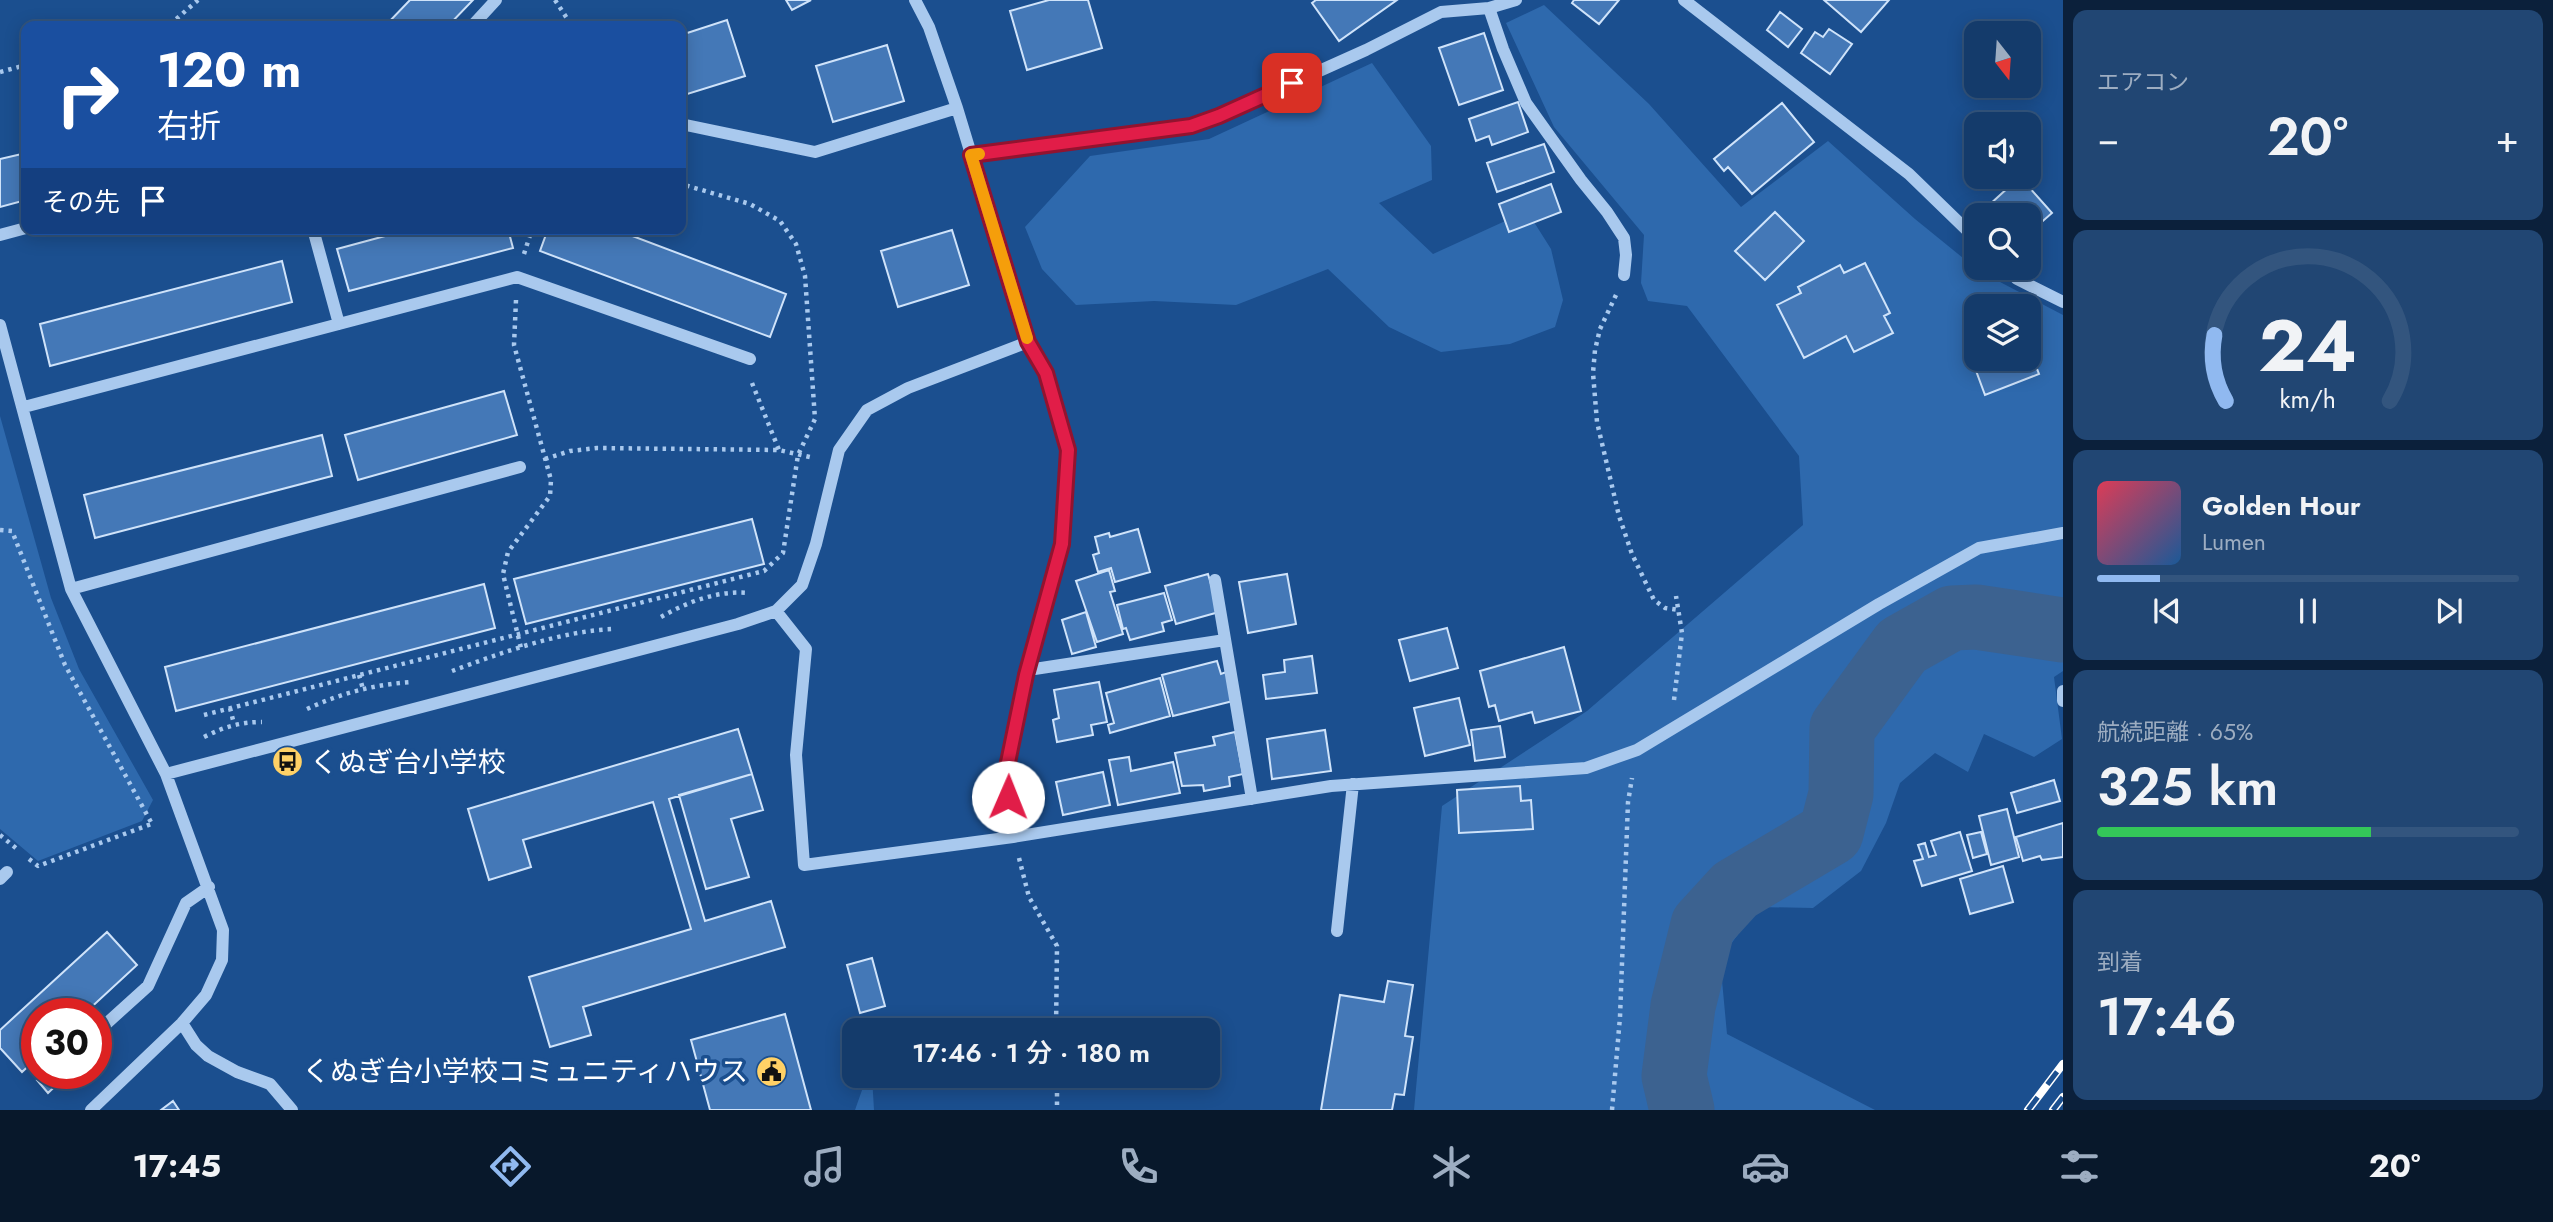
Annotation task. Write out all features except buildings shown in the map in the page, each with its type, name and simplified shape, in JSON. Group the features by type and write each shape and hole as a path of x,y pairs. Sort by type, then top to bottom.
{"street":[{"path":"477,21 496,0"},
{"path":"915,0 929,27 957,108 1028,342 1046,373 1068,450 1062,544 1028,670 1005,777 1013,837"},
{"path":"971,155 1191,126 1353,56 1441,12 1489,8 1516,0"},
{"path":"1684,0 1909,174 1964,227"},
{"path":"1489,8 1526,103 1624,238 1624,275"},
{"path":"686,125 815,152 957,108"},
{"path":"0,235 21,229"},
{"path":"315,235 339,324"},
{"path":"24,407 517,277 745,357"},
{"path":"2019,280 2063,302"},
{"path":"0,325 71,589 166,774 223,930 222,960 206,995 182,1023 91,1110"},
{"path":"166,774 738,624 776,611 802,585 816,544 839,450 867,410 908,388 1028,342"},
{"path":"71,589 520,467"},
{"path":"776,611 806,649 796,755 804,865 1013,837 1353,785 1586,768 1637,750 1879,604 1979,548 2063,533"},
{"path":"1215,580 1252,799"},
{"path":"1028,670 1225,640"},
{"path":"2063,691 2063,701"},
{"path":"1337,931 1353,785"},
{"path":"112,1019 148,986 186,903 209,887"},
{"path":"182,1023 196,1045 208,1056 237,1072 270,1084 292,1110"}],"path":[{"path":"173,21 198,0"},
{"path":"555,0 569,21"},
{"path":"0,72 21,66"},
{"path":"204,715 764,571 783,553 798,455 815,419 805,276 796,244 780,221 750,204 686,185"},
{"path":"1624,275 1600,330 1595,350 1592,373 1597,422 1619,516 1632,554 1654,600 1665,608 1679,610"},
{"path":"745,357 779,450"},
{"path":"520,467 570,451 597,448 779,450 836,462"},
{"path":"0,530 12,531 65,665 152,824"},
{"path":"701,588 704,599"},
{"path":"655,620 681,606 704,599 731,592 753,594"},
{"path":"1671,730 1682,633 1676,596"},
{"path":"453,671 479,660 580,633 617,629"},
{"path":"359,676 363,689"},
{"path":"301,713 333,696 388,683 416,681"},
{"path":"230,708 234,724"},
{"path":"199,739 234,724 268,721"},
{"path":"1612,1110 1620,1017 1628,802"},
{"path":"0,835 38,866 181,813"},
{"path":"1013,837 1029,897 1057,946 1056,1018"},
{"path":"1057,1088 1057,1110"}],"shaded area":[{"path":"1544,5 1649,104 1741,207 1828,141 1964,259 1964,280 1996,280 2023,294 1964,294 1964,371 2041,371 2041,303 2063,315 2063,671 2054,677 2062,739 2034,757 1984,734 1968,772 1935,753 1900,783 1886,823 1861,871 1813,908 1758,907 1720,959 1727,1034 1875,1110 1414,1110 1442,806 1587,711 1803,525 1799,456 1687,306 1648,301 1641,283 1644,235 1554,127 1506,23"},
{"path":"1372,63 1431,146 1432,180 1379,203 1433,254 1527,211 1551,249 1563,300 1555,327 1510,344 1441,352 1389,327 1328,269 1236,305 1154,301 1076,305 1042,269 1025,227 1090,156 1209,139"},
{"path":"0,416 51,598 79,669 153,800 142,821 38,861 0,829"},
{"path":"863,1088 873,1088 874,1110 855,1110"}],"waterway":[{"path":"1682,1110 1674,1076 1683,1006 1703,925 1735,890 1831,833 1841,794 1842,728 1902,646 1952,618 1976,617 2063,630"}],"railway":[{"path":"2028,1110 2063,1064"},
{"path":"2053,1110 2063,1097"}],"slow traffic":[{"path":"979,154 971,155 1027,338"}],"place":[{"name":"くぬぎ台小学校","path":"287,762"},
{"name":"くぬぎ台小学校コミュニティハウス","path":"771,1071"}],"route":[{"path":"1008,797 1005,777 1026,675 1062,544 1068,450 1046,373 1028,342 971,155 1191,126 1292,83"}]}
